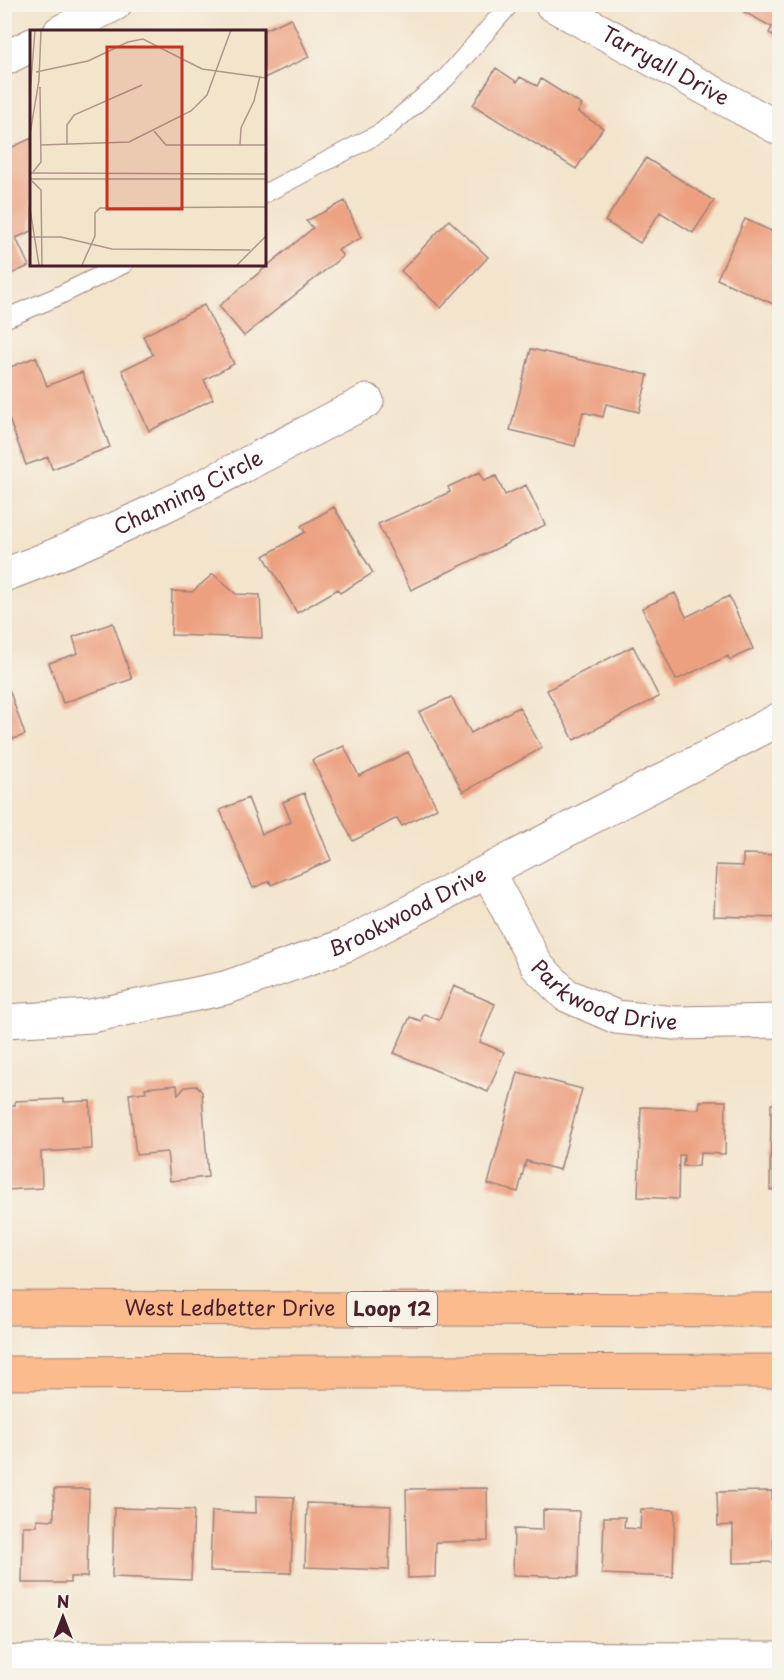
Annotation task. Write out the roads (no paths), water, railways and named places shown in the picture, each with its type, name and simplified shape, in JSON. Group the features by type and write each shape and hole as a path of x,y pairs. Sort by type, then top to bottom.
{"main road":[{"name":"West Ledbetter Drive","path":"4,1308 780,1310"},
{"path":"4,1373 780,1371"}],"street":[{"path":"64,30 115,4"},
{"name":"Tarryall Drive","path":"551,4 780,129"},
{"path":"4,59 30,46"},
{"name":"Channing Circle","path":"4,574 48,559 168,503 368,401"},
{"name":"Brookwood Drive","path":"4,1021 91,1016 225,988 346,945 780,719"},
{"name":"Parkwood Drive","path":"488,872 537,966 566,995 616,1017 675,1023 780,1021"},
{"path":"4,1663 79,1658 780,1659"}],"lane":[{"path":"266,193 382,132 446,78 510,4"},
{"path":"4,319 120,266"}]}
